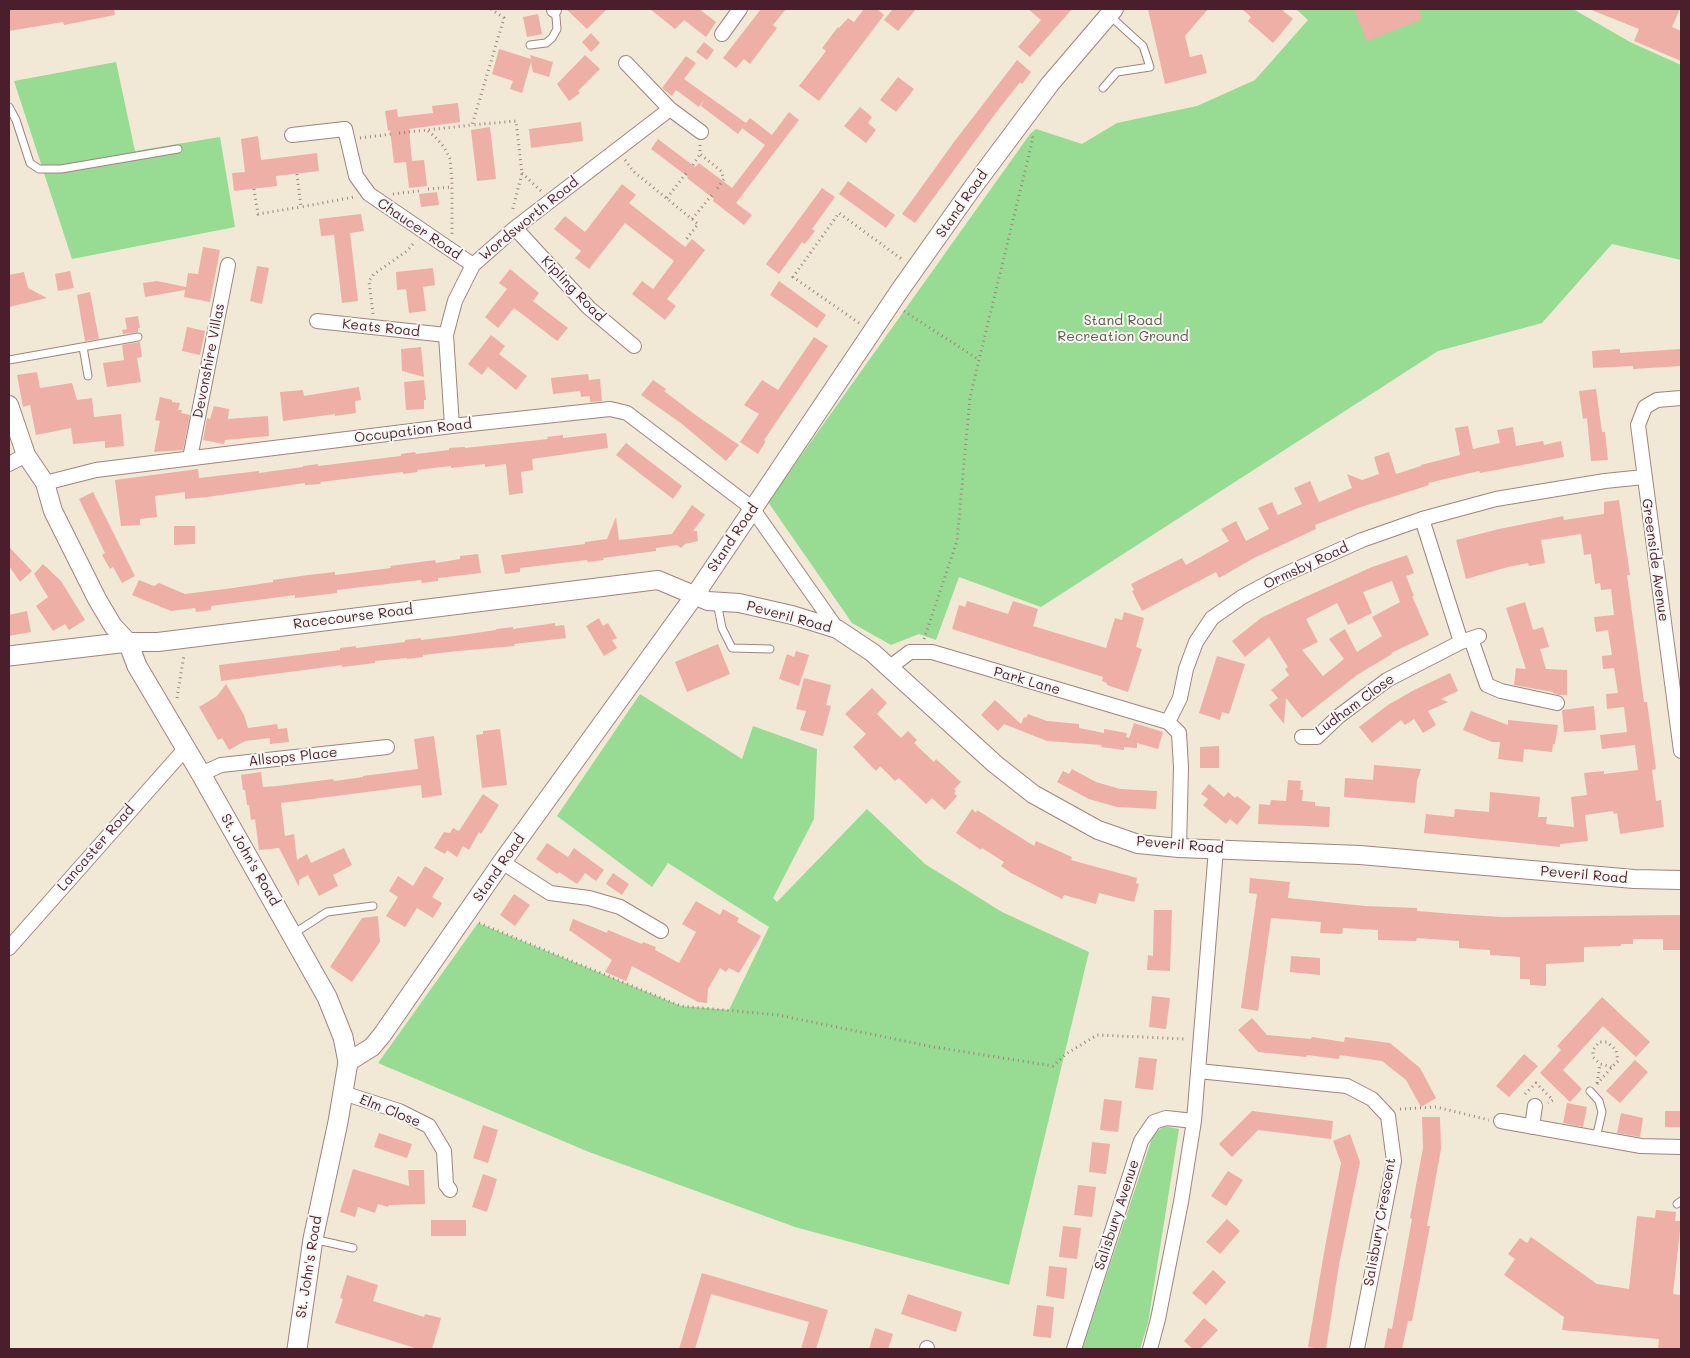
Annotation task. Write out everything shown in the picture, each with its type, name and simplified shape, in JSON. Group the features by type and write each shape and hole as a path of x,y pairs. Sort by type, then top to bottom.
{"main road":[{"name":"Racecourse Road","path":"9,656 128,642"},
{"name":"St. John's Road","path":"128,642 137,666 201,774 327,997 343,1037 348,1062 313,1239 297,1349"}],"street":[{"path":"722,34 734,11"},
{"name":"Stand Road","path":"348,1062 372,1047 502,862 695,595 872,332 1018,125 1111,12"},
{"path":"626,63 670,109 701,132"},
{"name":"Wordsworth Road","path":"452,426 446,335 455,301 473,265 550,200 670,109"},
{"path":"292,135 345,129 347,140"},
{"name":"Chaucer Road","path":"347,140 356,176 369,194 473,265"},
{"name":"Kipling Road","path":"515,228 589,308 634,346"},
{"name":"Devonshire Villas","path":"190,458 228,265"},
{"name":"Keats Road","path":"317,321 446,335"},
{"name":"Greenside Avenue","path":"1681,398 1657,400 1644,407 1638,425 1644,477 1678,698 1681,751"},
{"name":"St. John's Road","path":"9,405 26,455 45,483 53,511 97,599 113,626 128,642"},
{"name":"Occupation Road","path":"45,483 96,470 452,426 610,409 627,413 752,508 837,630"},
{"path":"9,464 26,455"},
{"name":"Ormsby Road","path":"1168,722 1180,698 1186,668 1196,642 1212,618 1242,597 1279,577 1362,540 1422,519 1496,499 1604,481 1644,477"},
{"path":"1422,519 1471,639 1487,685 1501,691 1557,703"},
{"name":"Racecourse Road","path":"128,642 158,642 658,580 695,595"},
{"name":"Peveril Road","path":"695,595 708,601 739,603 792,615 837,630 873,653 890,667 995,764 1033,794 1098,830 1138,844 1179,848 1360,855 1634,879 1681,880"},
{"name":"Ludham Close","path":"1302,737 1317,736 1339,716 1386,680 1471,639"},
{"name":"Park Lane","path":"890,667 910,652 932,652 1168,722"},
{"path":"1168,722 1179,733 1181,767 1179,848"},
{"name":"Allsops Place","path":"201,774 221,765 387,747"},
{"name":"Lancaster Road","path":"9,948 185,749"},
{"path":"1150,1349 1158,1319 1177,1222 1194,1120 1216,849"},
{"path":"502,862 550,893 589,898 620,907 661,931"},
{"path":"1198,1071 1347,1086 1372,1099 1388,1116"},
{"name":"Elm Close","path":"343,1093 399,1111 429,1126 444,1151 446,1185 450,1190"},
{"path":"1532,1126 1535,1106"},
{"name":"Salisbury Crescent","path":"1357,1349 1394,1161 1388,1116"},
{"name":"Salisbury Avenue","path":"1074,1349 1141,1141 1154,1122 1166,1118 1194,1120"},
{"path":"1502,1121 1641,1146 1681,1147"}],"lane":[{"path":"530,46 546,43 552,38 556,29 554,9"},
{"path":"1103,88 1118,72 1150,67 1143,46 1111,12"},
{"path":"9,106 16,120 30,164 39,169 61,169 178,149"},
{"path":"9,360 138,337"},
{"path":"83,346 88,376"},
{"path":"717,602 722,628 732,648 770,650"},
{"path":"293,935 327,912 373,906"},
{"path":"1590,1091 1599,1101 1602,1112 1596,1138"},
{"path":"313,1239 353,1248"}],"path":[{"path":"472,125 504,18 491,9"},
{"path":"399,133 516,120 522,172 511,216 515,228"},
{"path":"922,652 925,636 957,541 970,397 1033,138 1018,125"},
{"path":"428,131 444,147 450,159 453,228 450,250"},
{"path":"693,165 700,154 701,132"},
{"path":"347,140 390,134"},
{"path":"616,150 633,171 698,224 685,241"},
{"path":"700,154 721,172 724,179 717,189"},
{"path":"522,172 550,200"},
{"path":"667,198 687,172"},
{"path":"297,174 301,206"},
{"path":"428,189 452,186"},
{"path":"254,189 258,214 369,194"},
{"path":"692,219 712,195"},
{"path":"872,332 793,277 839,213 916,269"},
{"path":"374,327 369,281 374,274 407,251 422,231"},
{"path":"892,304 979,360"},
{"path":"164,712 175,705 188,638"},
{"path":"465,917 681,1006 778,1015 934,1047 1053,1066 1066,1054 1097,1035 1199,1040"},
{"path":"1590,1091 1618,1061 1616,1050 1607,1042 1599,1042 1593,1050 1593,1058 1600,1064 1612,1067"},
{"path":"1597,1083 1600,1064"},
{"path":"1388,1116 1399,1110 1436,1107 1502,1121"}],"green space":[{"name":"Stand Road Recreation Ground","path":"1296,9 1573,9 1630,42 1681,65 1681,260 1612,244 1542,323 1438,351 1041,607 959,577 936,640 919,634 891,645 852,623 768,502 1030,134 1036,129 1082,144 1117,123 1197,106 1255,80 1308,20"},
{"path":"116,62 135,151 220,137 235,227 72,259 14,81"},
{"path":"640,694 742,759 753,726 817,749 814,819 773,898 777,902 867,809 925,864 1002,912 1089,952 1009,1285 795,1227 589,1152 378,1063 478,923 681,1006 729,1010 769,927 668,863 652,887 557,816"},
{"path":"1164,1126 1179,1129 1148,1323 1140,1349 1082,1349 1153,1135"}],"building":[{"path":"9,9 114,9 115,15 64,25 63,22 9,31"},
{"path":"566,9 607,9 587,29"},
{"path":"650,9 699,9 716,22 706,37 684,20 675,29"},
{"path":"761,9 786,9 773,25 777,28 750,64 744,59 736,68 723,58"},
{"path":"864,9 877,9 884,15 819,101 799,86 826,51 822,48 838,27 848,18 854,22"},
{"path":"893,9 916,9 898,31 884,20"},
{"path":"1028,9 1072,9 1030,57 1018,47 1041,20"},
{"path":"1148,9 1208,9 1185,36 1190,57 1202,54 1207,73 1165,84"},
{"path":"1242,9 1281,9 1293,19 1273,43 1248,21 1251,17"},
{"path":"1354,9 1418,9 1422,19 1367,41"},
{"path":"1589,9 1680,9 1672,27 1681,31 1681,61 1634,41 1639,29"},
{"path":"538,14 542,34 527,37 523,17"},
{"path":"591,33 600,43 591,52 582,42"},
{"path":"704,42 714,50 707,60 696,52"},
{"path":"499,49 531,59 530,55 553,62 549,77 533,72 531,62 522,93 510,89 513,81 492,74"},
{"path":"585,55 600,69 578,91 580,93 569,101 557,84"},
{"path":"686,56 696,63 684,79 746,123 738,134 701,106 704,100 699,107 676,90 672,96 662,88"},
{"path":"1017,60 1031,72 1022,84 1020,82 995,114 915,223 902,214"},
{"path":"898,77 914,89 896,112 880,100"},
{"path":"458,103 460,122 409,129 412,161 424,160 427,186 409,188 406,162 394,163 390,130 388,131 385,111 397,109 398,117 433,113 432,106"},
{"path":"860,107 872,117 868,123 876,130 866,143 844,126"},
{"path":"789,112 799,120 736,203 752,215 744,225 713,201 714,199 688,177 651,149 658,139 695,167 699,163 732,188 765,145 742,128 750,118 772,135"},
{"path":"581,122 583,141 531,148 529,129"},
{"path":"490,127 496,179 477,181 471,130"},
{"path":"258,136 261,160 317,153 319,171 276,176 277,186 234,191 232,173 245,172 241,139"},
{"path":"848,181 895,215 886,228 839,194"},
{"path":"622,184 636,195 629,203 685,247 692,239 705,250 667,299 676,306 665,320 632,294 642,281 653,289 674,261 625,223 589,269 575,258 581,251 554,229 565,216 585,232"},
{"path":"822,188 835,197 812,229 815,231 805,244 802,242 779,274 766,264"},
{"path":"437,192 439,205 421,207 419,194"},
{"path":"361,214 364,231 350,233 358,301 342,303 334,235 321,236 319,219"},
{"path":"203,247 220,250 210,302 184,297 185,290 145,297 143,283 157,281 186,287 188,273 198,274"},
{"path":"257,266 269,268 262,304 250,301"},
{"path":"433,268 435,285 423,287 426,311 409,313 406,289 397,290 396,272"},
{"path":"510,269 539,293 533,301 568,328 557,341 514,308 498,328 485,317 507,289 499,283"},
{"path":"70,271 74,288 58,291 55,274"},
{"path":"24,272 28,288 47,298 9,307 9,275"},
{"path":"779,281 826,315 817,328 770,295"},
{"path":"90,292 99,339 85,341 77,295"},
{"path":"138,316 140,328 138,328 138,332 123,334 122,330 127,329 125,318"},
{"path":"187,327 205,331 200,355 182,351"},
{"path":"491,335 505,346 499,354 527,376 516,390 488,367 482,375 468,364"},
{"path":"814,337 828,346 764,440 766,441 758,454 740,442 759,414 744,405 762,380 778,390"},
{"path":"140,342 142,357 137,358 141,382 107,387 103,363 124,360 122,345"},
{"path":"421,347 424,377 402,371 401,349"},
{"path":"1620,349 1620,353 1681,349 1681,366 1633,369 1633,366 1593,368 1592,351"},
{"path":"37,372 40,388 72,383 77,400 92,398 94,417 121,414 124,446 105,448 105,441 73,444 71,428 36,435 30,405 23,407 17,375"},
{"path":"588,374 589,380 600,379 602,401 590,402 590,396 581,397 580,391 553,394 551,378"},
{"path":"424,380 426,400 424,400 424,409 406,410 404,382"},
{"path":"653,380 666,389 664,391 697,416 739,445 726,461 682,424 641,395"},
{"path":"359,387 361,400 355,401 356,413 283,421 280,392 303,390 304,396"},
{"path":"1596,389 1602,432 1605,432 1608,460 1591,461 1587,418 1583,419 1579,391"},
{"path":"160,397 180,403 178,410 182,410 181,413 190,415 183,450 154,452 160,421 155,420"},
{"path":"214,406 229,409 228,419 268,416 269,436 225,440 224,444 203,440 207,418 210,419"},
{"path":"1468,426 1473,449 1500,443 1497,430 1513,427 1516,446 1543,441 1544,445 1561,441 1564,457 1480,473 1479,471 1428,483 1429,485 1358,508 1315,525 1316,529 1254,558 1219,578 1216,572 1142,611 1132,591 1134,590 1131,584 1182,558 1186,565 1229,541 1221,529 1236,521 1246,541 1269,529 1258,508 1272,502 1278,515 1302,504 1294,488 1310,481 1319,502 1352,488 1347,474 1362,480 1379,474 1374,457 1389,452 1396,474 1421,465 1460,455 1455,428"},
{"path":"606,433 608,448 532,459 533,470 521,472 523,493 509,495 506,464 485,467 485,464 451,468 451,466 417,470 418,472 403,474 403,472 320,482 321,484 305,485 305,483 207,497 185,499 185,492 155,496 157,517 140,519 140,525 121,526 115,480 198,469 199,478 259,471 259,473 318,464 318,466 401,456 401,454 415,452 416,454 449,450 449,448 548,439 547,437 563,435 563,438"},
{"path":"626,443 682,486 673,499 616,455"},
{"path":"93,492 135,576 122,583 113,567 110,569 102,555 105,553 79,499"},
{"path":"1619,500 1630,575 1627,575 1644,702 1647,702 1656,769 1652,770 1656,801 1661,800 1664,827 1620,834 1617,813 1614,814 1613,811 1585,815 1588,841 1560,844 1560,847 1424,833 1426,814 1454,817 1455,809 1489,812 1490,792 1540,797 1538,817 1547,817 1546,824 1574,827 1571,797 1587,795 1584,773 1604,771 1604,774 1638,770 1635,745 1602,749 1600,735 1627,732 1624,707 1607,709 1606,694 1618,693 1614,668 1603,669 1602,656 1612,655 1608,630 1596,632 1594,617 1614,615 1611,589 1601,590 1600,583 1595,584 1591,554 1584,555 1581,534 1541,540 1545,563 1529,566 1528,563 1508,567 1466,579 1456,540 1563,516 1564,520 1604,514 1604,502"},
{"path":"692,505 705,515 693,531 697,531 698,541 685,544 681,548 677,545 656,548 656,551 603,558 604,560 588,562 587,560 520,568 520,572 505,574 501,555 585,544 585,542 607,539 616,517 619,540 672,534"},
{"path":"174,526 195,526 195,544 174,545"},
{"path":"9,547 32,571 20,582 9,566"},
{"path":"478,554 481,573 438,578 438,581 422,583 421,580 337,590 337,593 321,595 295,598 295,595 211,606 211,610 196,612 195,608 171,611 132,595 139,580 154,586 159,583 185,594 273,582 273,580 308,575 335,572 335,575 435,560 436,563 460,559 460,556"},
{"path":"1407,555 1414,573 1406,576 1414,596 1412,596 1429,635 1391,653 1357,675 1302,718 1286,698 1284,724 1269,705 1278,698 1271,690 1289,675 1285,669 1288,667 1269,637 1245,657 1232,641 1261,618 1372,567","holes":["1392,581 1400,602 1372,617 1382,636 1357,652 1345,629 1329,639 1344,659 1323,676 1302,650 1318,642 1306,619 1337,603 1348,625 1372,613 1363,592"]},
{"path":"43,564 61,581 85,620 69,630 65,624 53,631 36,606 48,597 34,574"},
{"path":"967,601 1008,614 1013,601 1038,609 1033,626 1106,648 1115,618 1122,620 1124,612 1144,618 1136,647 1142,649 1128,692 1107,685 1107,683 1102,681 1103,677 952,629 959,605 965,607"},
{"path":"1525,602 1533,630 1543,627 1549,647 1540,649 1546,669 1567,670 1567,695 1514,685 1516,668 1526,669 1506,608"},
{"path":"27,611 31,632 9,636 9,615"},
{"path":"599,618 603,626 608,623 617,638 612,640 617,648 604,656 586,626"},
{"path":"555,623 555,626 564,625 566,638 514,644 515,646 423,655 423,657 375,661 375,663 342,667 342,665 221,681 219,665 340,650 340,648 356,646 356,648 405,642 405,640 421,638 421,640"},
{"path":"718,644 730,674 687,692 675,662"},
{"path":"796,651 809,655 799,686 779,679 787,654 794,657"},
{"path":"1217,656 1245,664 1229,714 1222,712 1220,720 1199,713"},
{"path":"1450,673 1458,691 1441,699 1448,702 1428,711 1436,725 1423,733 1414,719 1405,725 1401,720 1372,743 1359,727 1388,705"},
{"path":"804,678 831,685 826,705 831,706 823,736 800,730 806,711 796,709"},
{"path":"226,684 244,715 248,728 277,724 278,729 287,728 289,742 270,744 270,738 245,741 229,750 222,738 218,740 199,707 217,696"},
{"path":"872,688 887,703 877,714 901,738 908,731 917,740 914,743 934,762 936,759 961,782 954,789 956,791 954,793 957,796 945,810 932,798 926,804 899,778 895,781 880,766 876,771 853,747 866,734 845,714"},
{"path":"995,700 1021,724 1024,717 1026,718 1028,714 1047,721 1079,724 1079,728 1104,733 1104,729 1127,733 1126,737 1129,738 1134,723 1163,732 1158,749 1137,743 1137,748 1124,747 1124,750 1101,747 1102,745 1047,741 1004,724 998,731 981,715"},
{"path":"1594,706 1596,730 1564,732 1562,710"},
{"path":"1471,711 1508,725 1508,720 1558,725 1552,752 1524,749 1523,762 1498,759 1500,742 1492,742 1463,730"},
{"path":"500,729 507,785 482,788 476,735 483,734 483,731"},
{"path":"434,736 442,795 422,798 421,785 281,803 285,836 294,834 297,860 307,854 311,863 344,848 352,865 333,875 338,886 319,896 308,875 299,880 299,887 279,848 259,850 255,819 251,820 241,775 261,772 263,787 333,779 334,781 418,769 414,739"},
{"path":"1219,746 1219,768 1200,768 1200,747"},
{"path":"1374,765 1421,769 1417,781 1415,803 1344,797 1345,778 1373,780"},
{"path":"1072,769 1096,782 1120,789 1157,791 1156,809 1117,807 1089,799 1057,782 1063,771 1069,774"},
{"path":"1288,780 1301,781 1300,790 1303,790 1302,801 1315,802 1315,806 1330,807 1329,827 1258,824 1259,804 1270,805 1271,800 1286,801"},
{"path":"1209,784 1224,797 1228,792 1235,798 1237,796 1251,807 1237,825 1230,819 1226,824 1203,805 1208,799 1201,794"},
{"path":"483,794 499,805 481,834 479,832 469,850 463,846 457,857 447,850 445,854 434,848 444,832 450,833 453,828 459,831"},
{"path":"972,809 976,813 977,810 1034,846 1036,841 1072,857 1071,860 1137,878 1136,883 1139,884 1134,902 1099,893 1096,904 1064,895 1062,899 1011,873 1001,866 1004,862 982,848 981,850 956,833"},
{"path":"547,843 568,857 574,848 604,870 596,881 585,873 577,884 559,872 557,874 536,859"},
{"path":"425,866 444,878 432,897 442,903 433,918 417,908 405,927 386,916 398,897 389,891 398,876 413,886"},
{"path":"613,873 629,884 622,895 606,884"},
{"path":"1250,878 1290,882 1288,898 1365,906 1417,908 1417,911 1501,917 1681,915 1681,950 1663,950 1663,939 1633,939 1633,944 1621,944 1621,946 1584,947 1584,962 1546,964 1546,986 1530,985 1530,979 1520,979 1520,957 1490,955 1490,950 1459,948 1459,941 1417,938 1416,941 1378,940 1378,930 1343,928 1342,934 1320,933 1321,922 1271,918 1258,1011 1241,1008 1257,894 1249,893"},
{"path":"514,894 530,905 515,926 500,915"},
{"path":"696,901 720,915 723,909 739,918 737,922 761,936 739,973 729,968 726,972 720,968 708,989 707,1003 698,1002 632,966 626,981 605,972 612,960 569,930 573,919 607,933 608,930 642,944 643,942 656,947 655,950 679,963 696,932 682,924"},
{"path":"1154,910 1172,910 1170,971 1147,970 1148,955 1153,956"},
{"path":"378,916 380,942 352,982 330,967 362,918"},
{"path":"1291,956 1320,958 1320,975 1290,972"},
{"path":"1152,996 1170,998 1166,1029 1149,1027"},
{"path":"1602,997 1650,1042 1636,1057 1603,1026 1563,1070 1582,1089 1570,1102 1540,1073 1561,1050 1557,1046"},
{"path":"1252,1018 1267,1035 1311,1039 1312,1037 1344,1042 1345,1037 1390,1043 1420,1068 1436,1098 1421,1107 1406,1080 1382,1061 1340,1055 1339,1059 1258,1052 1238,1030"},
{"path":"1524,1054 1538,1066 1509,1097 1496,1086"},
{"path":"1139,1057 1157,1059 1153,1090 1135,1088"},
{"path":"1635,1060 1648,1072 1620,1103 1606,1091"},
{"path":"1104,1099 1122,1101 1118,1132 1100,1130"},
{"path":"1567,1103 1587,1107 1583,1127 1563,1123"},
{"path":"1252,1111 1333,1121 1331,1139 1258,1130 1232,1157 1219,1144"},
{"path":"1665,1111 1681,1111 1681,1127 1665,1127"},
{"path":"1621,1113 1643,1118 1640,1137 1617,1133"},
{"path":"1422,1117 1440,1117 1441,1149 1427,1226 1430,1226 1412,1321 1408,1321 1402,1349 1384,1349 1388,1328 1392,1329 1412,1219 1410,1218 1423,1148"},
{"path":"483,1125 498,1130 488,1163 473,1158"},
{"path":"379,1133 412,1144 407,1158 374,1147"},
{"path":"1350,1134 1360,1162 1339,1265 1326,1349 1308,1347 1341,1163 1333,1141"},
{"path":"1092,1142 1110,1144 1106,1174 1089,1172"},
{"path":"353,1169 409,1186 408,1170 424,1170 425,1204 389,1205 388,1207 378,1204 375,1213 358,1207 355,1217 340,1212"},
{"path":"1228,1171 1243,1180 1226,1206 1211,1196"},
{"path":"483,1174 497,1179 487,1212 472,1207"},
{"path":"1078,1185 1096,1187 1092,1217 1074,1215"},
{"path":"1656,1210 1676,1212 1675,1221 1681,1221 1673,1294 1681,1295 1681,1349 1658,1349 1659,1339 1562,1330 1564,1317 1504,1275 1515,1259 1508,1254 1520,1238 1527,1243 1531,1237 1597,1284 1629,1289 1637,1216 1655,1218"},
{"path":"1227,1219 1240,1231 1220,1254 1206,1242"},
{"path":"431,1220 466,1220 466,1236 431,1236"},
{"path":"1063,1226 1081,1228 1077,1259 1059,1257"},
{"path":"1049,1266 1067,1268 1064,1299 1046,1296"},
{"path":"1213,1270 1226,1282 1206,1305 1192,1293"},
{"path":"702,1273 828,1310 816,1349 801,1349 809,1322 711,1294 695,1349 679,1349"},
{"path":"347,1275 378,1285 373,1301 424,1317 425,1314 441,1318 432,1349 418,1349 335,1323 343,1299 340,1298"},
{"path":"908,1294 962,1312 956,1332 901,1314"},
{"path":"1037,1305 1054,1307 1051,1338 1033,1336"},
{"path":"1204,1318 1218,1330 1200,1349 1193,1349 1184,1341"},
{"path":"875,1328 893,1334 888,1349 869,1349"}]}
